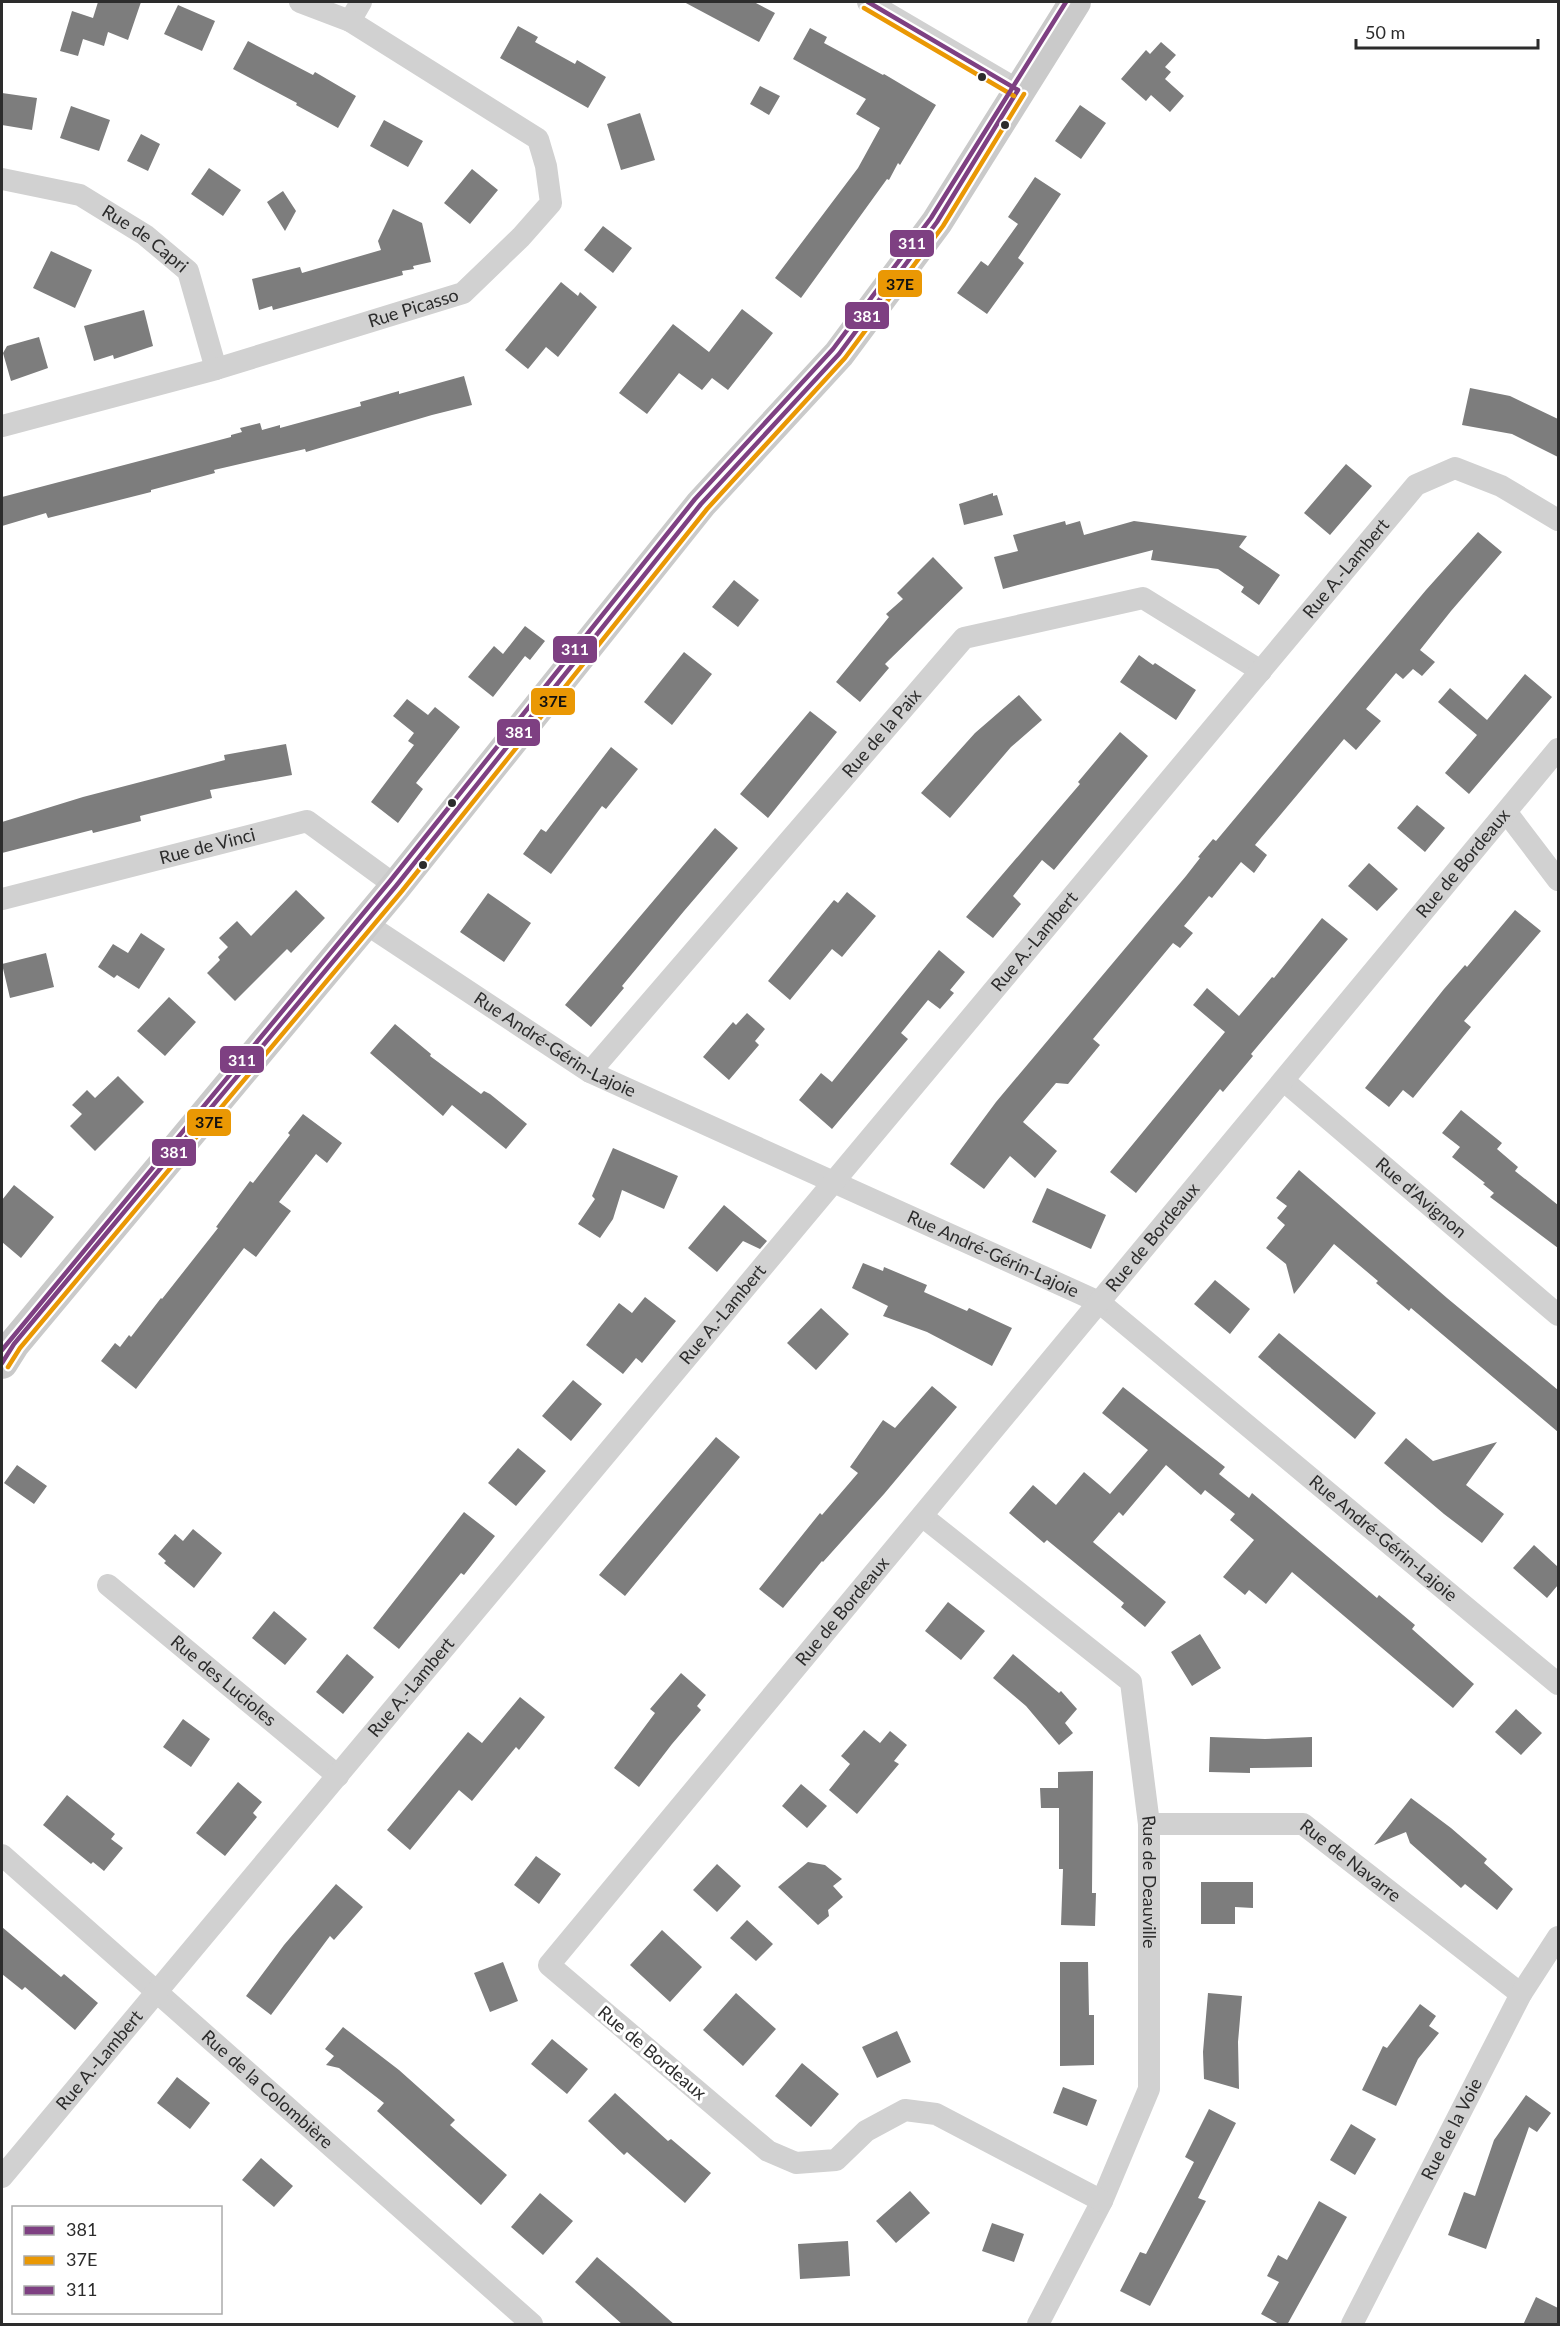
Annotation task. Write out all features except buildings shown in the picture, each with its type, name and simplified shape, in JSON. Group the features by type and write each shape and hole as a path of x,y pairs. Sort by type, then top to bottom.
{"main road":[{"path":"2,1363 15,1344 396,886 701,504 839,354 937,222 1075,2"}],"street":[{"name":"Rue Picasso","path":"2,426 216,369 463,293 521,237 550,203 546,166 538,139 356,11 300,2"},
{"path":"868,2 1018,90"},
{"name":"Rue de Capri","path":"2,179 80,195 145,235 188,271 216,369"},
{"name":"Rue A.-Lambert","path":"2,2177 1416,485 1455,468 1501,486 1558,520"},
{"name":"Rue de la Paix","path":"590,1072 964,638 1143,598 1261,671"},
{"name":"Rue de Bordeaux","path":"1102,2201 936,2114 905,2110 866,2131 836,2160 796,2163 768,2151 549,1965 1558,749"},
{"path":"1507,813 1558,880"},
{"name":"Rue de Vinci","path":"2,899 307,821 396,886"},
{"name":"Rue André-Gérin-Lajoie","path":"365,923 590,1072 1099,1302 1558,1684"},
{"name":"Rue d'Avignon","path":"1284,1081 1558,1315"},
{"name":"Rue de Deauville","path":"922,1516 1131,1682 1149,1824 1149,2090 1102,2201 1038,2325"},
{"name":"Rue des Lucioles","path":"108,1585 338,1776"},
{"name":"Rue de Navarre","path":"1149,1824 1303,1824 1521,1994"},
{"name":"Rue de la Colombière","path":"2,1855 531,2325"},
{"name":"Rue de la Voie","path":"1360,2322 1521,1994 1558,1937"}],"transit line":[{"name":"381","path":"868,2 1018,90"},
{"name":"311","path":"2,1350 390,881 695,499 833,349 931,218 1066,2"},
{"name":"37E","path":"864,8 1014,96"},
{"name":"381","path":"2,1363 14,1344 396,886 701,504 839,354 937,222 1018,90"},
{"name":"37E","path":"8,1367 20,1348 402,891 707,509 845,358 943,226 1024,94"}]}
